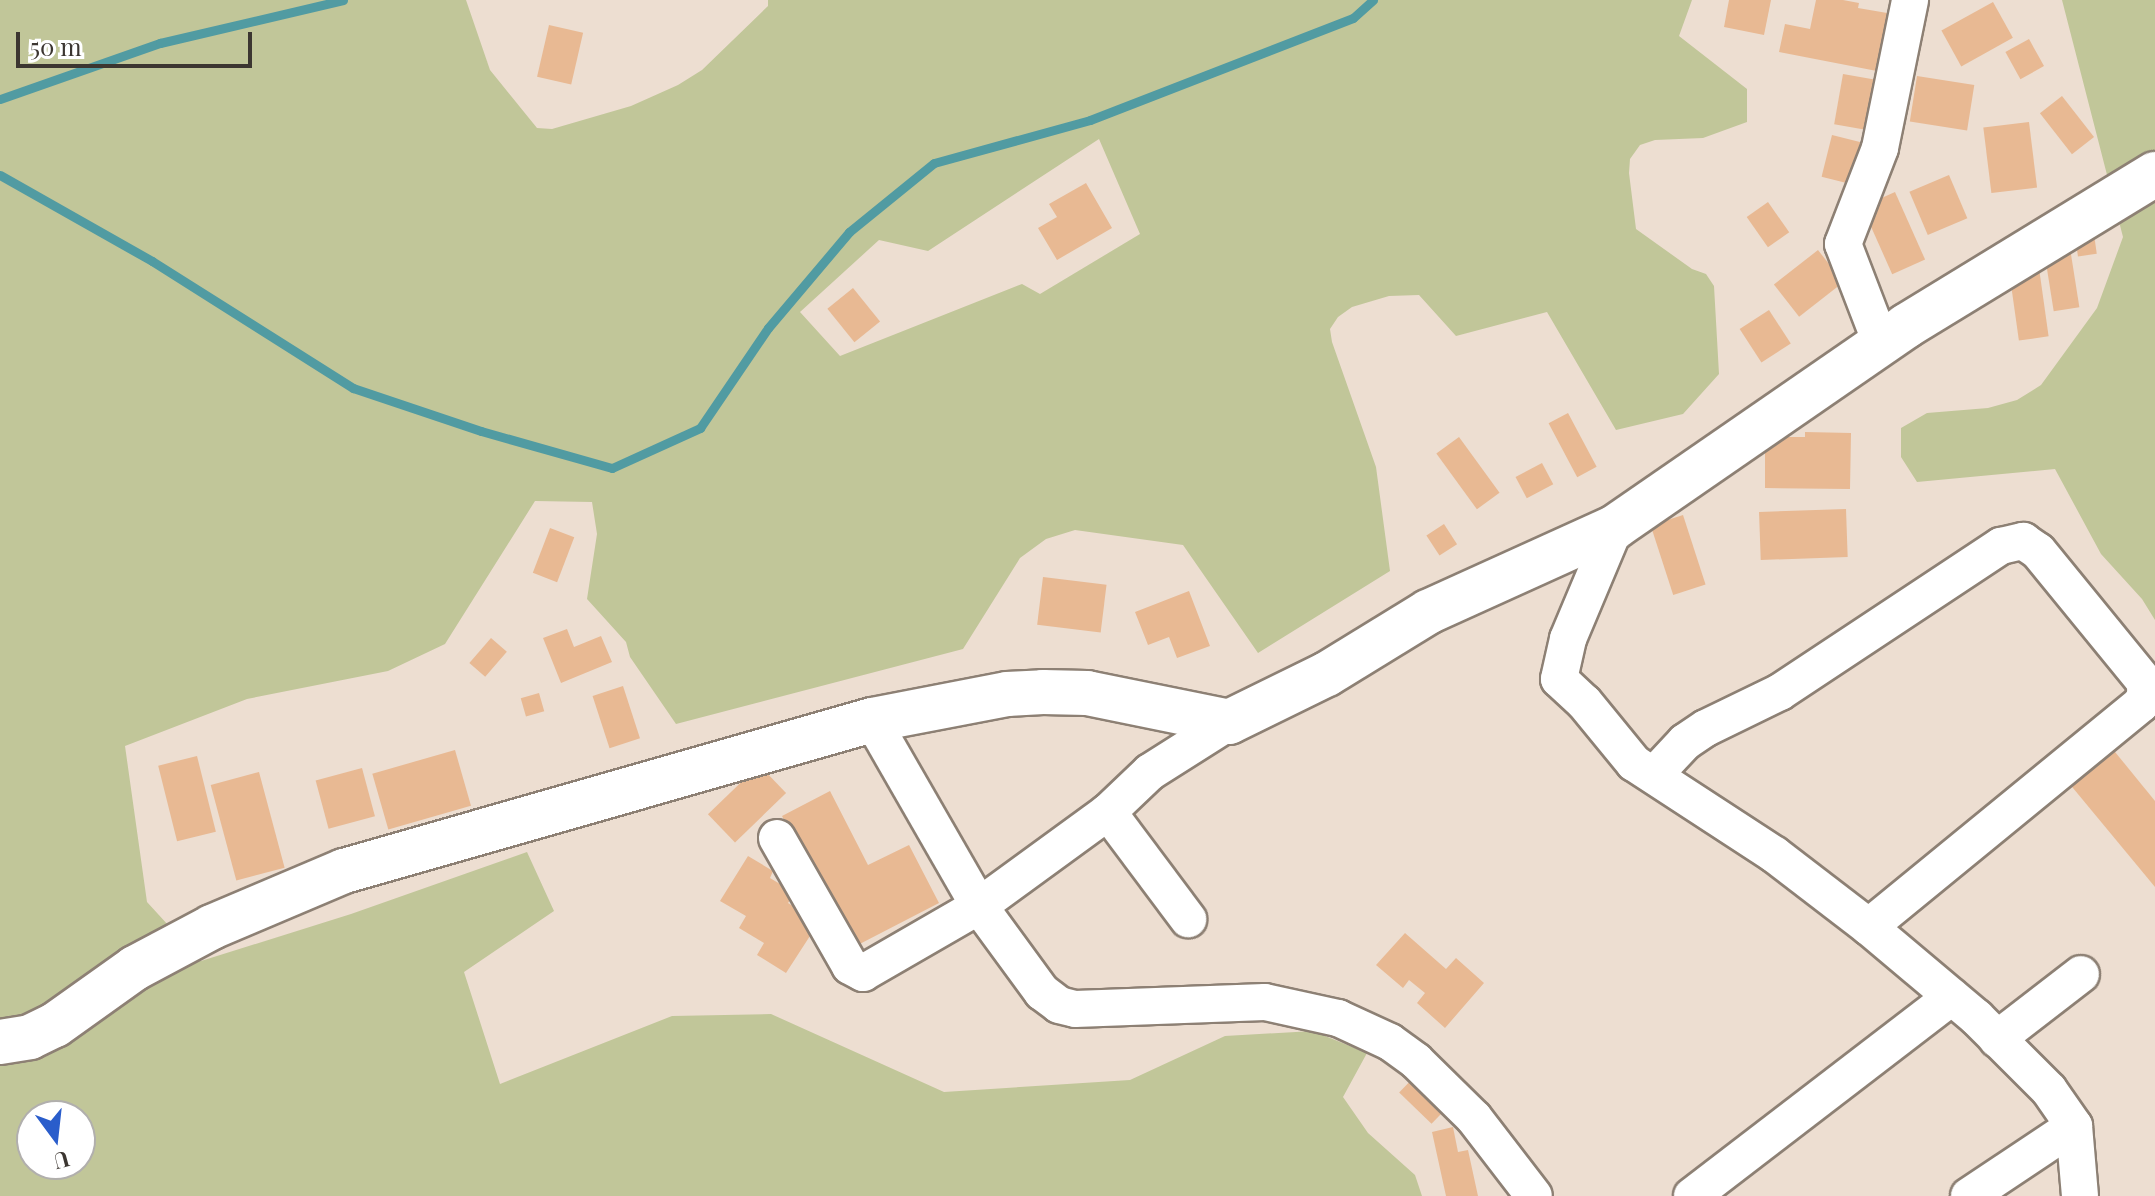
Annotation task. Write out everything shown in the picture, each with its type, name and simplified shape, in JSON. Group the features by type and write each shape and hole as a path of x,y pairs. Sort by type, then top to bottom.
{"street":[{"path":"1881,343 1843,244 1880,148 1910,0"},
{"path":"777,838 850,966 863,973 979,906 1108,812 1150,772 1229,722 1327,674 1428,612 1615,527 1881,343 2155,174"},
{"path":"1615,527 1568,639 1559,679 1584,702 1634,763 1775,855 1869,927 1951,997 2049,1090 2074,1126 2080,1196"},
{"path":"1655,774 1685,742 1706,728 1780,692 2001,546 2023,541 2038,551 2144,681 2146,693 2141,704 1869,927"},
{"path":"0,1042 30,1037 55,1025 135,968 212,927 344,871 872,720 1007,694 1043,692 1087,693 1229,722"},
{"path":"872,720 979,906 1042,992 1059,1005 1075,1009 1265,1002 1338,1018 1366,1029 1416,1061 1443,1086 1474,1118 1534,1196"},
{"path":"1108,812 1188,919"},
{"path":"1997,1039 2081,974"},
{"path":"1692,1196 1951,997"},
{"path":"1969,1196 2074,1126"}],"green space":[{"path":"0,0 466,0 490,70 537,128 552,129 631,106 678,85 702,70 768,6 768,0 1692,0 1679,36 1747,89 1747,122 1703,138 1655,140 1640,145 1630,159 1629,173 1636,229 1692,269 1706,274 1714,286 1719,374 1683,414 1616,430 1547,312 1456,336 1419,295 1389,296 1352,307 1338,317 1330,329 1376,467 1390,571 1258,653 1183,545 1075,530 1046,539 1020,558 963,649 676,724 630,657 626,642 587,599 597,534 592,502 535,501 445,644 388,671 247,699 125,746 147,902 201,961 351,914 527,852 554,911 464,972 500,1084 672,1016 771,1014 944,1092 1130,1080 1225,1036 1313,1031 1367,1053 1343,1097 1368,1133 1415,1175 1422,1196 0,1196","holes":["1099,139 1140,234 1040,294 1022,284 840,356 800,312 879,240 928,251"]},
{"path":"2062,0 2155,0 2155,620 2142,599 2101,554 2055,469 1917,482 1901,457 1901,428 1927,413 1988,408 2017,400 2041,385 2097,308 2123,237"}],"building":[{"path":"1729,0 1771,0 1764,35 1724,27"},
{"path":"1816,0 1843,0 1859,3 1858,8 1893,14 1882,72 1779,52 1785,24 1810,29"},
{"path":"1993,2 2013,38 1961,66 1941,31"},
{"path":"549,25 583,33 571,85 537,77"},
{"path":"2029,39 2044,66 2020,79 2005,52"},
{"path":"1843,74 1881,81 1873,131 1834,124"},
{"path":"1917,76 1974,85 1967,131 1910,121"},
{"path":"2062,96 2094,137 2072,154 2040,113"},
{"path":"2029,122 2037,188 1991,193 1983,128"},
{"path":"1832,135 1868,144 1857,186 1822,177"},
{"path":"1949,175 1967,218 1928,235 1909,192"},
{"path":"1086,183 1112,228 1057,260 1038,228 1057,217 1049,204"},
{"path":"1895,192 1925,260 1892,274 1862,207"},
{"path":"1768,202 1789,232 1768,247 1747,217"},
{"path":"2093,227 2097,254 2078,256 2074,230"},
{"path":"2070,248 2079,307 2054,311 2044,252"},
{"path":"1818,250 1843,282 1799,317 1774,284"},
{"path":"2039,268 2049,336 2019,341 2009,272"},
{"path":"853,288 880,321 854,342 827,309"},
{"path":"1769,310 1791,344 1761,363 1740,329"},
{"path":"1568,413 1597,467 1577,477 1549,423"},
{"path":"1805,432 1851,433 1850,489 1765,488 1765,437 1805,437"},
{"path":"1459,437 1500,493 1477,509 1436,453"},
{"path":"1542,463 1553,484 1527,498 1516,477"},
{"path":"1846,509 1848,557 1761,560 1759,512"},
{"path":"1683,515 1706,584 1673,595 1651,526"},
{"path":"1444,524 1457,544 1439,556 1426,535"},
{"path":"550,528 574,537 557,582 533,573"},
{"path":"1043,577 1107,585 1101,632 1037,625"},
{"path":"1189,591 1210,646 1177,658 1169,637 1148,645 1135,612"},
{"path":"567,629 574,647 601,636 612,662 561,683 543,638"},
{"path":"491,638 507,652 485,677 469,663"},
{"path":"623,686 640,738 610,748 593,696"},
{"path":"539,693 544,711 526,717 521,698"},
{"path":"2111,747 2155,801 2155,887 2068,782"},
{"path":"455,750 471,806 388,829 372,774"},
{"path":"197,756 216,832 177,841 158,766"},
{"path":"759,765 786,793 735,842 708,814"},
{"path":"362,768 375,816 329,829 316,780"},
{"path":"259,772 285,868 236,881 211,785"},
{"path":"830,791 868,865 909,845 939,903 850,949 782,816"},
{"path":"748,856 773,871 770,878 795,893 788,903 819,922 786,973 757,955 764,943 739,928 746,916 720,901"},
{"path":"1405,933 1446,969 1456,958 1484,983 1445,1028 1417,1003 1425,993 1409,980 1403,988 1376,965"},
{"path":"1420,1071 1452,1102 1432,1124 1399,1093"},
{"path":"1453,1127 1458,1152 1468,1150 1478,1196 1446,1196 1432,1132"}],"waterway":[{"path":"0,99 160,43 343,0"},
{"path":"0,175 152,261 353,388 481,431 612,468 700,428 768,328 849,232 934,163 1090,120 1353,18 1373,0"}]}
